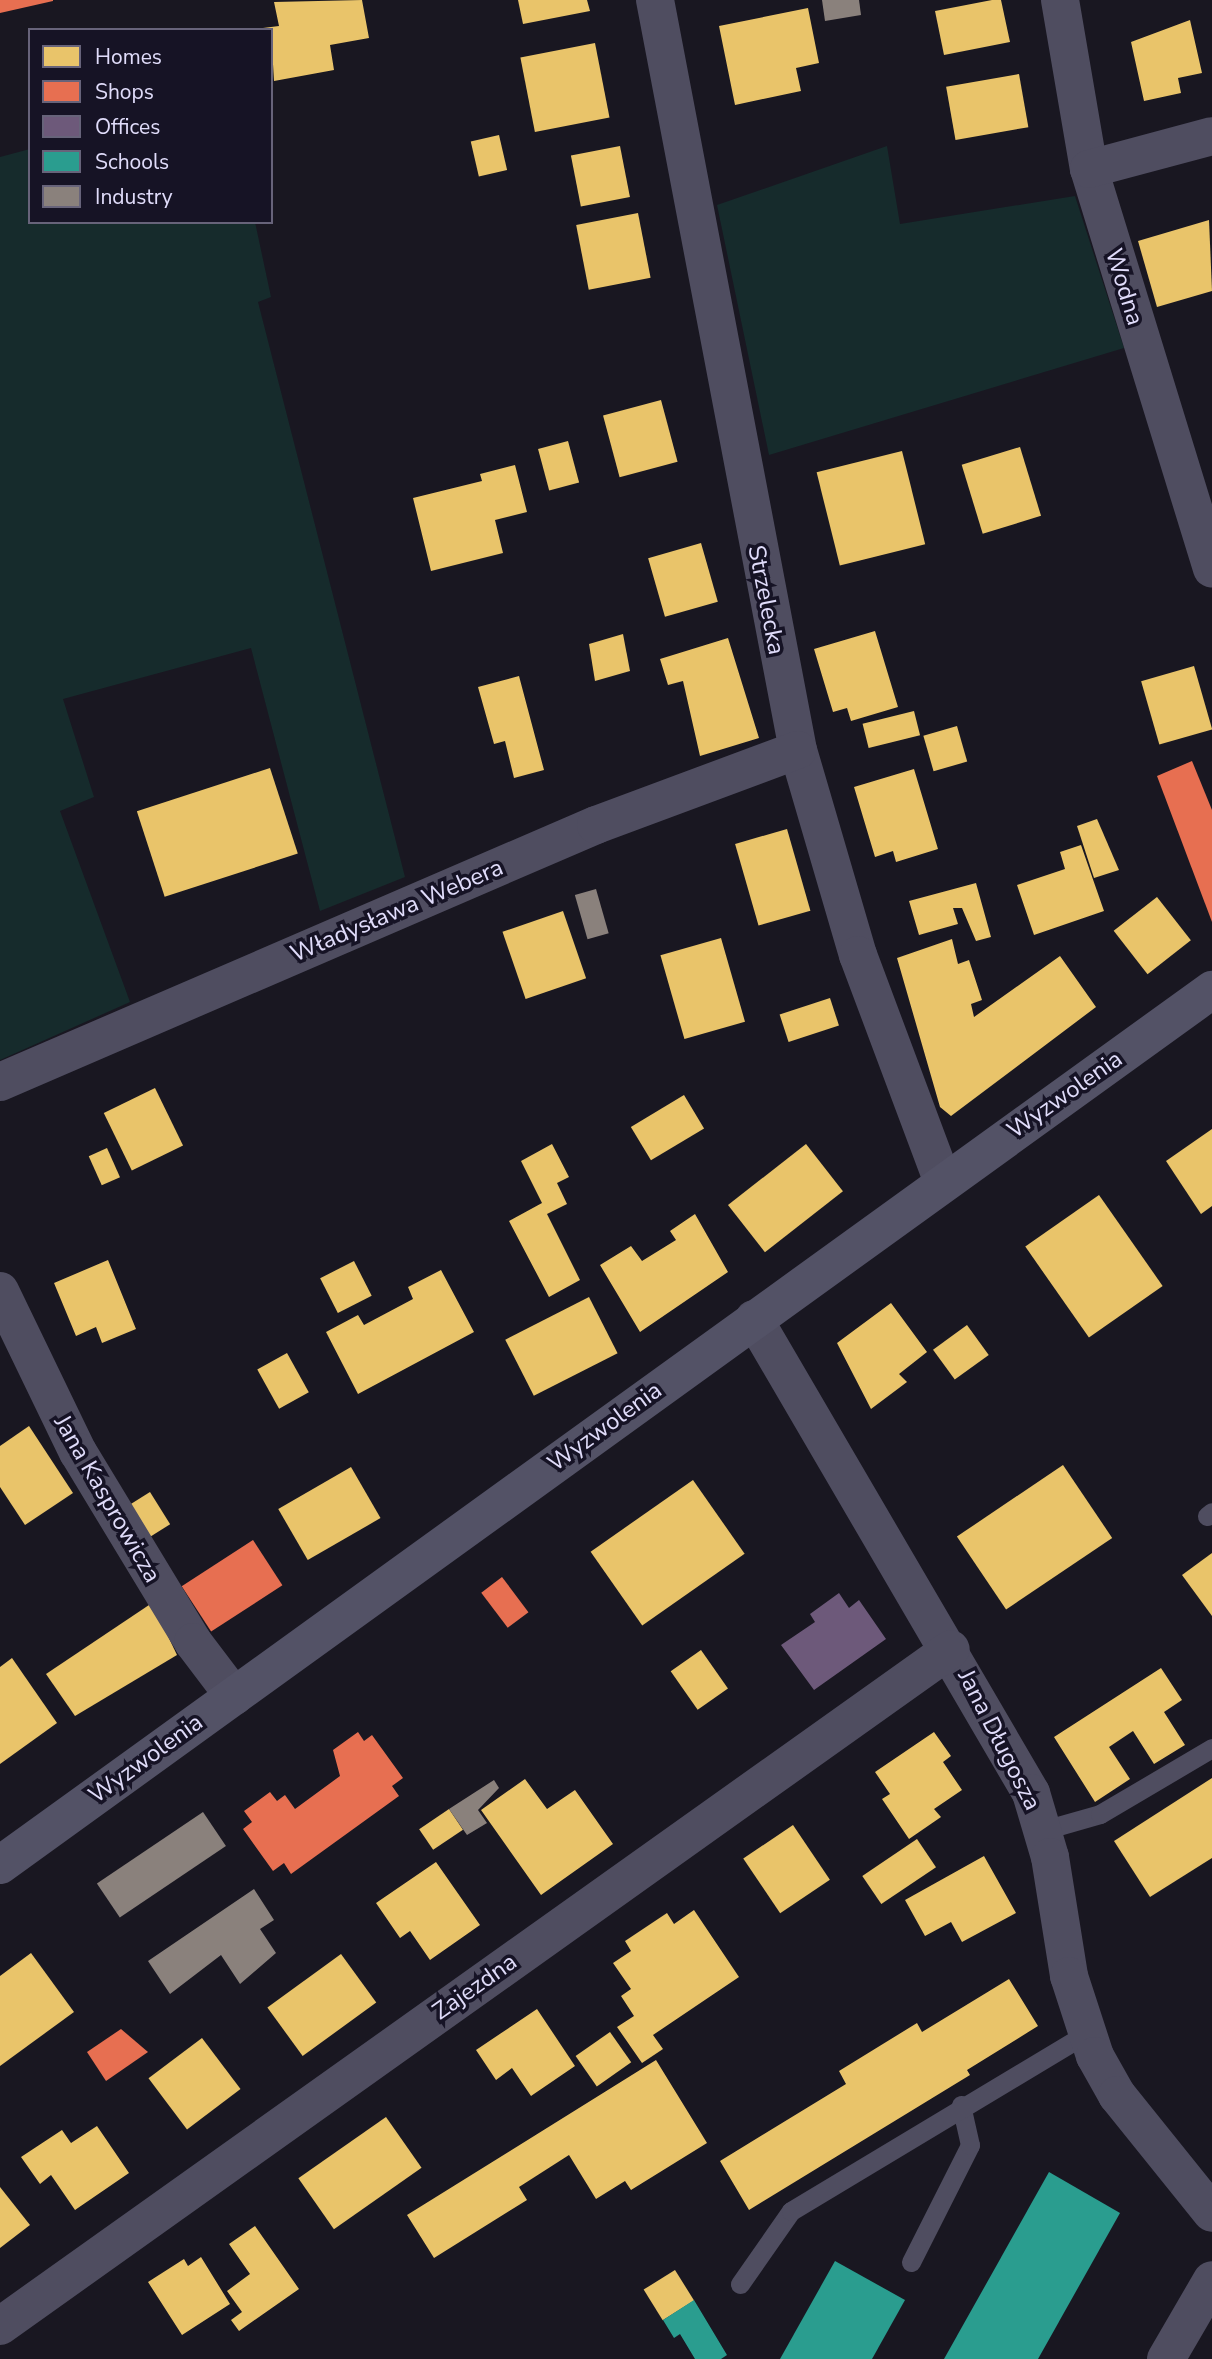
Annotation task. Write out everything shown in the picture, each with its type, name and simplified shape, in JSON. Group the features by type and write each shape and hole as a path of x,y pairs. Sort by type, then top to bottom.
{"main road":[{"name":"Wyzwolenia","path":"0,1865 1212,990"}],"street":[{"name":"Strzelecka","path":"655,0 798,750 858,955 943,1182"},
{"name":"Wodna","path":"1060,0 1089,169 1212,568"},
{"path":"1089,169 1212,136"},
{"name":"Władysława Webera","path":"0,1082 596,825 798,750"},
{"name":"Jana Kasprowicza","path":"0,1291 90,1473 193,1643 234,1696"},
{"name":"Jana Długosza","path":"754,1320 1011,1752 1044,1830 1086,2034 1117,2095 1212,2213"},
{"name":"Zajezdna","path":"0,2326 951,1649"},
{"path":"1166,2359 1212,2280"}],"lane":[{"path":"1044,1830 1100,1814 1212,1748"},
{"path":"740,2284 791,2211 961,2105 1086,2034"},
{"path":"911,2262 970,2145 961,2105"}],"green space":[{"path":"887,146 900,224 1075,196 1124,348 769,455 717,205"},
{"path":"28,150 28,224 255,224 271,297 258,302 405,877 320,911 251,648 63,699 94,797 60,811 130,1002 0,1060 0,157"}],"building: Homes":[{"path":"362,0 369,38 330,45 334,70 274,81 273,28 263,28 279,26 274,2"},
{"path":"518,0 587,0 590,11 523,24"},
{"path":"1001,0 1010,42 944,55 935,11"},
{"path":"808,8 819,63 796,68 801,91 735,105 719,26"},
{"path":"1190,20 1202,73 1178,78 1181,93 1144,101 1131,42"},
{"path":"595,43 610,118 535,132 520,58"},
{"path":"1019,74 1028,127 956,140 946,87"},
{"path":"499,135 507,170 479,177 471,142"},
{"path":"620,146 630,197 581,207 571,156"},
{"path":"638,213 651,278 589,290 576,225"},
{"path":"1209,220 1212,291 1157,307 1138,241"},
{"path":"661,400 678,462 620,477 603,416"},
{"path":"568,441 579,483 549,491 538,449"},
{"path":"1020,447 1041,516 983,534 962,465"},
{"path":"902,451 925,544 840,565 817,472"},
{"path":"515,465 527,512 495,520 503,553 431,571 413,498 482,481 480,474"},
{"path":"701,543 718,602 665,617 648,558"},
{"path":"875,631 898,707 851,721 847,708 833,712 814,649"},
{"path":"623,634 630,671 595,681 589,644"},
{"path":"728,638 759,738 700,756 683,681 668,685 660,659"},
{"path":"1194,666 1212,729 1159,745 1141,681"},
{"path":"519,676 544,770 514,778 505,741 494,744 478,687"},
{"path":"914,711 920,735 869,748 863,724"},
{"path":"957,726 967,762 934,771 923,736"},
{"path":"270,768 298,854 165,897 137,811"},
{"path":"914,769 938,849 896,862 893,851 875,857 854,787"},
{"path":"1097,819 1119,870 1094,878 1077,826"},
{"path":"787,829 810,911 759,926 735,844"},
{"path":"1081,845 1104,911 1034,935 1017,885 1065,869 1060,852"},
{"path":"976,883 991,937 976,941 962,908 953,908 958,924 919,935 909,901"},
{"path":"1157,897 1191,940 1148,974 1114,931"},
{"path":"563,911 586,978 526,999 502,932"},
{"path":"721,938 745,1022 684,1039 660,955"},
{"path":"952,939 958,964 969,960 982,1000 971,1004 974,1017 1060,956 1096,1007 951,1116 940,1107 897,958"},
{"path":"830,998 839,1026 789,1042 780,1014"},
{"path":"155,1088 183,1146 132,1171 104,1113"},
{"path":"684,1095 704,1128 651,1160 631,1127"},
{"path":"1212,1129 1212,1206 1201,1214 1166,1161"},
{"path":"552,1144 569,1177 557,1183 567,1204 547,1214 580,1280 549,1297 509,1221 542,1203 521,1161"},
{"path":"806,1144 843,1191 765,1252 728,1205"},
{"path":"107,1148 120,1177 102,1185 89,1156"},
{"path":"1099,1195 1163,1286 1089,1338 1025,1247"},
{"path":"695,1214 728,1272 640,1332 600,1265 631,1246 642,1261 676,1240 670,1231"},
{"path":"108,1260 136,1329 102,1343 96,1327 76,1336 54,1283"},
{"path":"354,1261 372,1296 338,1313 320,1278"},
{"path":"441,1270 474,1332 358,1394 326,1332 358,1315 364,1325 413,1299 408,1287"},
{"path":"589,1297 618,1353 534,1396 505,1340"},
{"path":"891,1303 927,1352 899,1374 907,1382 871,1409 837,1343"},
{"path":"967,1325 989,1355 955,1380 933,1350"},
{"path":"287,1353 309,1392 279,1409 257,1369"},
{"path":"29,1426 73,1493 25,1525 0,1487 0,1446"},
{"path":"1063,1465 1112,1538 1006,1610 957,1537"},
{"path":"351,1467 380,1518 308,1560 278,1509"},
{"path":"693,1480 745,1554 642,1625 591,1552"},
{"path":"150,1492 170,1524 143,1541 123,1509"},
{"path":"1212,1553 1212,1616 1182,1575"},
{"path":"152,1603 177,1655 75,1716 46,1674"},
{"path":"701,1650 728,1689 698,1710 671,1671"},
{"path":"12,1658 57,1723 0,1764 0,1667"},
{"path":"1161,1668 1182,1700 1164,1712 1185,1745 1154,1764 1133,1731 1109,1747 1130,1779 1095,1802 1054,1737"},
{"path":"934,1732 951,1756 943,1762 962,1790 934,1809 941,1817 909,1839 882,1799 890,1794 875,1772"},
{"path":"1212,1778 1212,1858 1150,1897 1114,1841"},
{"path":"525,1779 547,1809 575,1790 613,1844 541,1895 481,1810"},
{"path":"449,1809 463,1830 433,1850 419,1829"},
{"path":"793,1825 830,1880 780,1913 743,1859"},
{"path":"917,1839 936,1867 881,1904 862,1876"},
{"path":"984,1856 1016,1913 962,1942 951,1922 925,1936 905,1900"},
{"path":"436,1862 480,1925 430,1960 410,1931 400,1938 376,1903"},
{"path":"694,1910 739,1977 653,2035 663,2049 642,2063 617,2027 634,2016 621,1996 631,1989 613,1963 631,1951 625,1941 667,1913 674,1924"},
{"path":"31,1953 74,2012 0,2066 0,1976"},
{"path":"341,1954 376,2003 303,2056 267,2007"},
{"path":"1009,1979 1038,2026 967,2070 970,2075 749,2210 720,2161 846,2084 839,2071 917,2023 922,2032"},
{"path":"537,2009 575,2066 531,2096 512,2068 496,2080 476,2050"},
{"path":"610,2032 631,2062 597,2086 576,2056"},
{"path":"202,2038 241,2089 187,2129 148,2078"},
{"path":"656,2060 707,2143 631,2190 625,2181 596,2199 569,2155 519,2187 527,2200 434,2258 407,2215"},
{"path":"386,2117 422,2168 334,2229 298,2178"},
{"path":"97,2126 129,2173 75,2210 51,2175 40,2184 21,2157 62,2130 71,2143"},
{"path":"0,2187 30,2225 0,2248"},
{"path":"255,2226 299,2289 239,2331 231,2320 242,2312 227,2291 250,2274 229,2244"},
{"path":"201,2257 230,2304 182,2335 148,2282 184,2259 188,2266"},
{"path":"675,2270 694,2301 663,2320 644,2290"}],"building: Shops":[{"path":"0,0 53,0 53,1 0,13"},
{"path":"1192,761 1212,810 1212,922 1157,776"},
{"path":"253,1540 282,1585 211,1632 182,1586"},
{"path":"502,1577 528,1612 508,1628 481,1593"},
{"path":"358,1732 364,1741 372,1735 403,1778 392,1786 399,1796 291,1874 284,1863 273,1871 243,1829 252,1822 244,1811 270,1792 277,1801 285,1795 295,1809 340,1776 333,1750"},
{"path":"121,2029 148,2052 106,2081 87,2052"}],"building: Offices":[{"path":"839,1593 849,1608 859,1600 886,1639 814,1690 781,1645 815,1622 810,1614"}],"building: Schools":[{"path":"1049,2172 1120,2213 1038,2359 944,2359"},
{"path":"835,2261 905,2300 872,2359 780,2359"},
{"path":"694,2300 727,2355 721,2359 695,2359 680,2334 674,2338 663,2320"}],"building: Industry":[{"path":"822,0 859,0 861,15 825,21"},
{"path":"596,889 609,933 588,939 575,895"},
{"path":"494,1780 499,1788 478,1810 487,1823 467,1835 449,1809"},
{"path":"203,1812 226,1846 120,1918 97,1884"},
{"path":"254,1889 274,1920 260,1929 276,1953 240,1984 221,1955 170,1994 148,1961"}]}
